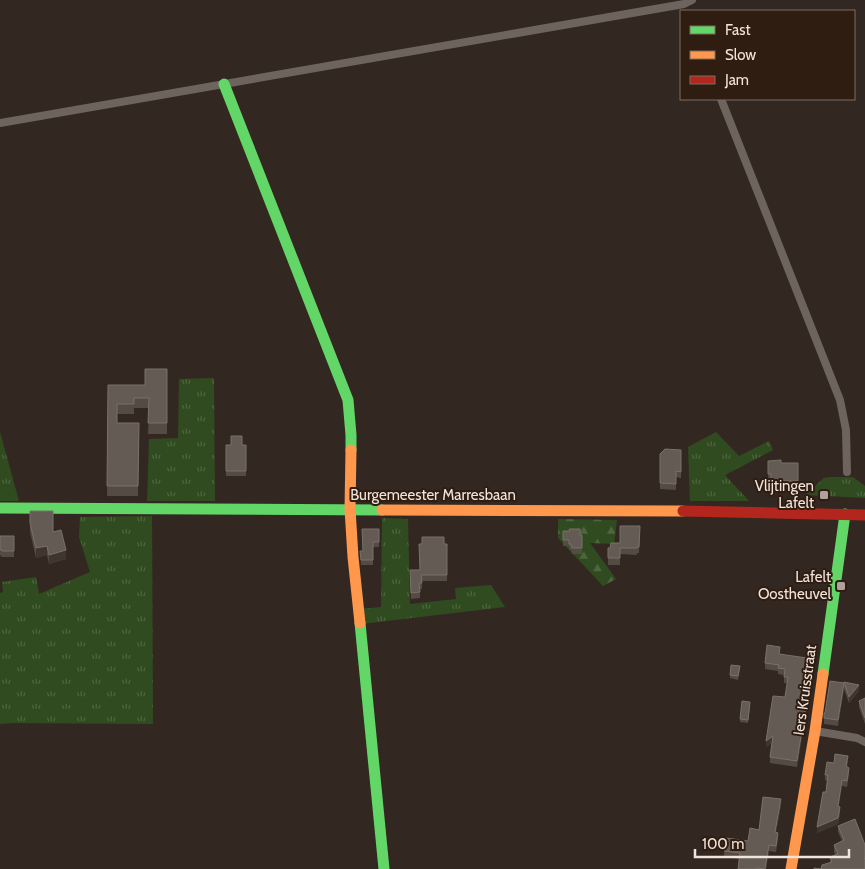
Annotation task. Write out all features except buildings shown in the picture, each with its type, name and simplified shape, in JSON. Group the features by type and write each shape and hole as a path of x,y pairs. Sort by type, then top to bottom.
{"street":[{"path":"0,123 685,8 692,0"},
{"path":"224,84 348,400 351,435 350,510 353,556 384,869"},
{"path":"721,100 840,400 846,430 847,472"},
{"name":"Burgemeester Marresbaan","path":"0,508 708,511 865,514"},
{"name":"Iers Kruisstraat","path":"791,869 814,731 845,514"},
{"path":"814,731 857,738 865,742"}],"green space":[{"path":"214,378 215,501 147,501 149,439 178,438 179,379"},
{"path":"0,432 19,501 0,501"},
{"path":"716,432 739,456 769,441 773,450 725,475 749,501 690,501 688,447"},
{"path":"853,477 865,486 865,498 805,495 824,478"},
{"path":"152,516 153,724 0,724 0,593 3,592 2,582 36,577 39,594 90,572 79,537 80,517"},
{"path":"382,518 408,519 410,604 456,599 455,588 491,585 505,607 361,624 360,609 381,607"},
{"path":"558,519 617,520 614,544 590,543 616,579 603,586 558,538"}],"traffic: fast":[{"path":"224,84 348,400 351,450"},
{"path":"0,508 382,510"},
{"path":"823,674 845,514"},
{"path":"360,623 384,869"}],"traffic: slow":[{"path":"351,450 350,509 360,623"},
{"path":"382,510 683,511"},
{"path":"791,869 823,674"}],"traffic: jam":[{"path":"683,511 865,515"}],"place":[{"name":"Vlijtingen Lafelt","path":"824,495"},
{"name":"Lafelt Oostheuvel","path":"841,586"}]}
